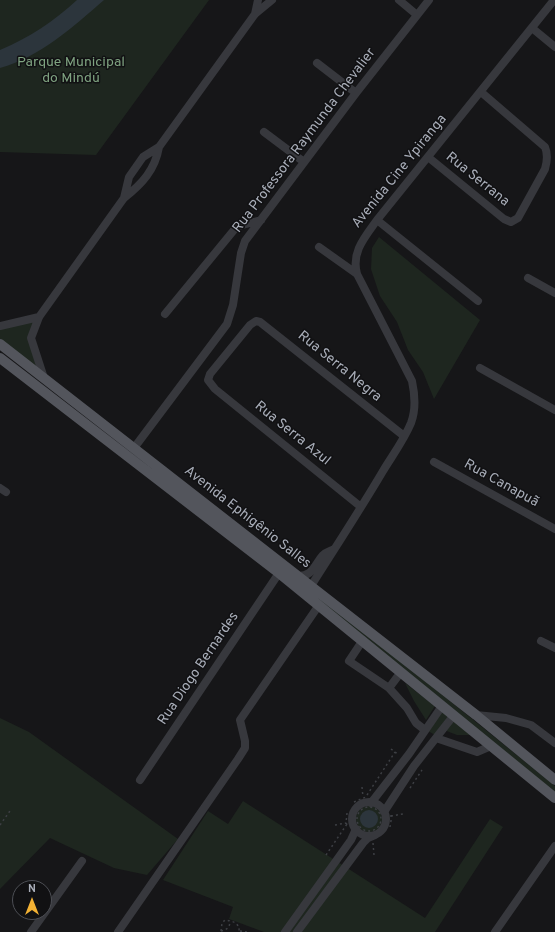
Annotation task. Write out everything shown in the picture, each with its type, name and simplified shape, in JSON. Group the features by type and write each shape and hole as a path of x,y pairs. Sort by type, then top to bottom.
{"main road":[{"name":"Avenida Ephigênio Salles","path":"0,344 476,715 555,780"},
{"name":"Avenida Ephigênio Salles","path":"0,358 279,573 555,798"}],"street":[{"path":"255,14 258,0"},
{"path":"44,378 31,338 39,317 124,198 140,185 155,163 159,147 255,14 272,0"},
{"path":"399,0 417,15"},
{"name":"Rua Professora Raymunda Chevalier","path":"134,448 227,324 235,297 242,247 356,93 429,0"},
{"name":"Avenida Cine Ypiranga","path":"311,586 361,508 404,436 411,423 414,413 415,393 412,381 357,274 355,261 359,245 377,220 554,0"},
{"path":"532,28 555,47"},
{"path":"317,63 356,93"},
{"name":"Rua Serrana","path":"428,157 504,219 511,222 518,218 545,169 547,157 545,147 481,92"},
{"path":"264,132 304,162"},
{"path":"124,198 129,177 143,157 159,147"},
{"path":"165,314 234,230 242,225 261,220"},
{"path":"377,220 478,301"},
{"path":"319,247 357,274"},
{"path":"528,278 555,293"},
{"path":"0,326 39,317"},
{"name":"Rua Serra Negra","path":"256,321 265,325 404,436"},
{"name":"Rua Serra Azul","path":"256,321 250,325 210,374 208,380 215,389 361,508"},
{"path":"480,368 555,410"},
{"name":"Rua Canapuã","path":"434,462 555,529"},
{"name":"Avenida Cine Ypiranga","path":"297,576 307,575 310,573 324,554 335,549"},
{"name":"Rua Diogo Bernardes","path":"140,780 279,573"},
{"path":"118,932 242,754 245,748 245,741 240,721 319,605"},
{"path":"362,640 349,661 389,688 407,708 416,723 425,730"},
{"path":"541,641 555,648"},
{"path":"389,688 401,672"},
{"path":"374,838 364,835 356,829 352,820 354,811 362,804 369,802 405,759 442,706"},
{"path":"297,932 362,843 365,840 374,838 384,828 388,814 414,766 454,715"},
{"path":"476,715 506,718 531,725 555,743"},
{"path":"436,738 477,752 491,746"},
{"path":"369,802 378,805 388,814"},
{"path":"285,932 351,840 356,829"},
{"path":"495,932 555,846"},
{"path":"31,932 82,861"}],"path":[{"path":"369,802 358,815 358,822 359,826 366,830 373,830 380,822 379,814 369,802 368,792 395,752"},
{"path":"362,787 363,797"},
{"path":"0,825 10,811"},
{"path":"388,814 403,814"},
{"path":"326,855 346,824 335,826"},
{"path":"374,838 374,854"},
{"path":"221,932 222,923 226,920 237,923 240,927 240,931 246,932"},
{"path":"221,932 228,928 230,921"}],"green space":[{"name":"Parque Municipal do Mindú","path":"0,0 209,0 96,155 0,152"},
{"path":"379,237 480,320 434,399 423,372 408,350 397,322 380,296 371,269 372,248"},
{"path":"35,321 29,338 37,367 0,341 0,327"},
{"path":"304,583 555,786 555,793 300,587"},
{"path":"405,683 435,706 426,720 414,701"},
{"path":"442,710 449,715 435,735 428,731"},
{"path":"0,718 29,732 178,839 147,875 114,868 50,838 0,889"},
{"path":"455,718 475,735 457,735 444,730"},
{"path":"243,801 425,918 490,819 503,827 435,932 264,932 229,919 233,907 163,880 208,811 228,824"},
{"path":"369,806 378,810 382,819 378,828 369,832 360,828 356,819 360,810"}],"shaded area":[{"path":"77,0 104,0 68,30 42,49 29,57 0,68 0,50 41,28"},
{"path":"369,810 375,813 378,819 375,825 369,828 363,825 360,819 363,813"}]}
